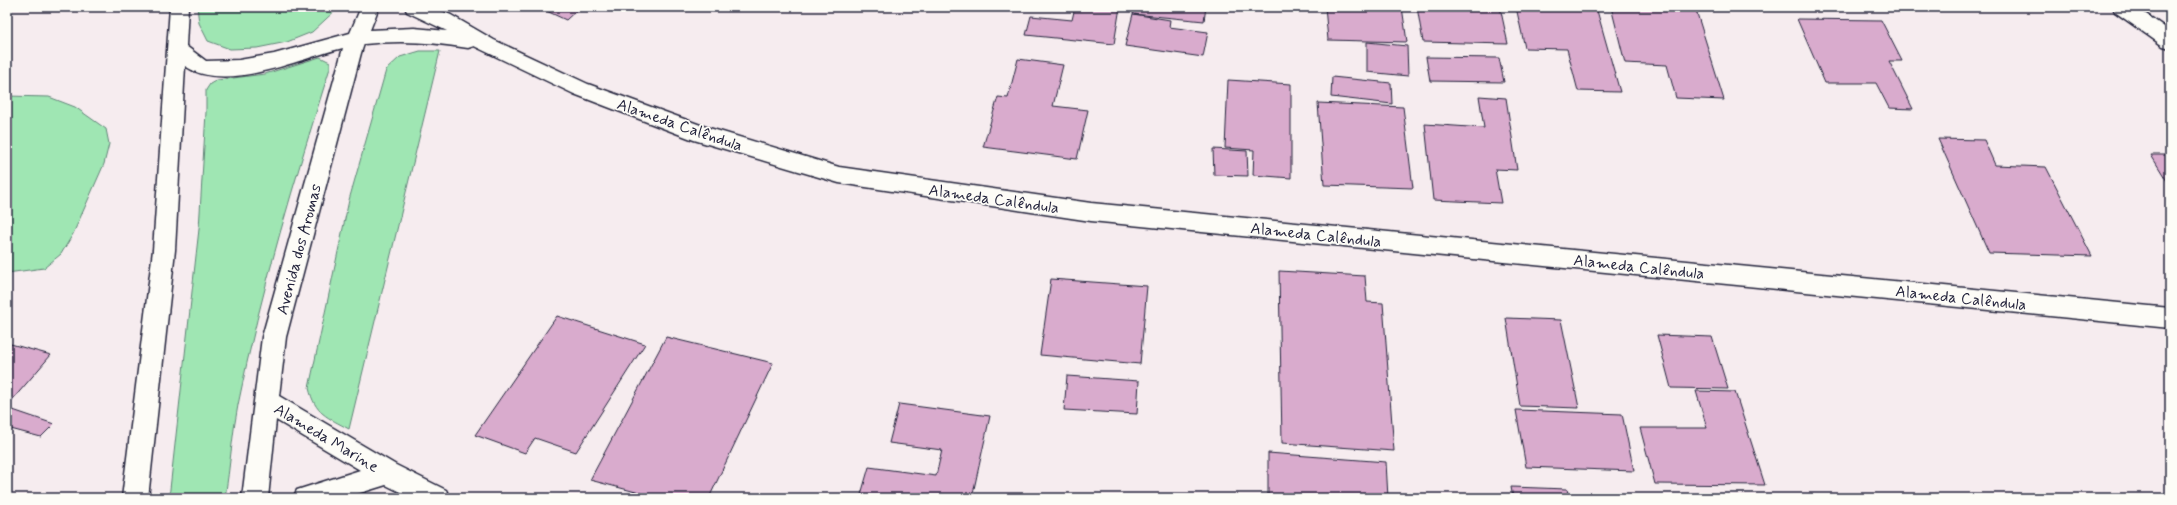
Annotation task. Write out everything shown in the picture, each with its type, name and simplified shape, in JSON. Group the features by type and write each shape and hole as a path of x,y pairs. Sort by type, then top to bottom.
{"street":[{"path":"134,498 157,314 170,175 175,47 179,7"},
{"name":"Avenida dos Aromas","path":"255,498 274,337 351,53 370,7"},
{"name":"Alameda Calêndula","path":"414,7 444,20 487,45 581,89 701,134 839,175 1091,212 2170,318"},
{"path":"2122,7 2170,41"},
{"name":"Alameda Calêndula","path":"175,47 183,55 202,67 233,68 270,63 358,38 406,34 436,35 487,45"},
{"name":"Alameda Marine","path":"266,401 387,473 437,498"},
{"name":"Alameda Marine","path":"306,498 387,473"}],"green space":[{"path":"197,7 339,7 312,32 287,42 257,48 230,49 208,41 199,23"},
{"path":"420,51 440,51 349,429 328,418 318,409 309,388 349,200 386,70 400,57"},
{"path":"320,57 330,62 330,68 292,193 257,319 236,416 225,498 169,498 199,229 206,90 210,84 217,80 265,74"},
{"path":"7,96 49,97 75,107 106,129 109,144 104,164 73,234 61,254 44,268 7,273"}],"building":[{"path":"538,7 580,7 566,20"},
{"path":"1075,7 1120,7 1114,44 1026,35 1031,16 1072,20"},
{"path":"1134,7 1206,7 1204,21 1133,14"},
{"path":"1325,7 1402,7 1407,42 1328,40"},
{"path":"1417,7 1500,7 1508,44 1423,42"},
{"path":"1516,7 1596,7 1620,92 1578,91 1567,49 1525,48"},
{"path":"1611,7 1695,7 1724,100 1676,98 1667,65 1625,63"},
{"path":"1133,14 1170,20 1169,27 1208,32 1203,57 1125,46"},
{"path":"1797,19 1881,20 1902,61 1889,61 1913,109 1889,108 1876,83 1825,83"},
{"path":"1367,42 1407,46 1408,76 1367,72"},
{"path":"1426,57 1499,58 1504,82 1430,81"},
{"path":"1018,59 1063,65 1053,106 1088,110 1077,159 983,147 998,97 1008,98"},
{"path":"1332,77 1391,83 1392,104 1331,97"},
{"path":"1228,80 1291,84 1291,178 1253,175 1254,150 1225,148"},
{"path":"1479,96 1506,98 1517,170 1495,169 1501,203 1433,200 1425,124 1484,128"},
{"path":"1318,103 1403,107 1413,188 1324,185"},
{"path":"1938,139 1984,140 1995,165 2046,167 2092,256 1989,253"},
{"path":"1213,149 1247,151 1248,176 1214,175"},
{"path":"2151,155 2170,155 2170,186"},
{"path":"1279,271 1365,276 1367,302 1383,303 1394,451 1282,443"},
{"path":"1051,279 1147,286 1140,364 1040,355"},
{"path":"557,316 645,344 576,452 535,438 525,453 475,435"},
{"path":"1506,318 1561,320 1579,408 1520,406"},
{"path":"1657,335 1712,337 1728,389 1671,388"},
{"path":"666,337 773,363 709,498 659,498 590,480"},
{"path":"7,343 51,355 7,406"},
{"path":"1067,376 1139,381 1137,414 1064,410"},
{"path":"1696,391 1735,392 1765,485 1655,484 1640,428 1707,428"},
{"path":"899,404 990,416 972,498 860,498 869,467 936,476 942,450 889,443"},
{"path":"7,408 54,424 41,437 7,428"},
{"path":"1516,410 1622,414 1634,471 1526,467"},
{"path":"1268,453 1386,462 1388,498 1268,498"},
{"path":"1511,487 1567,489 1569,498 1513,498"}]}
